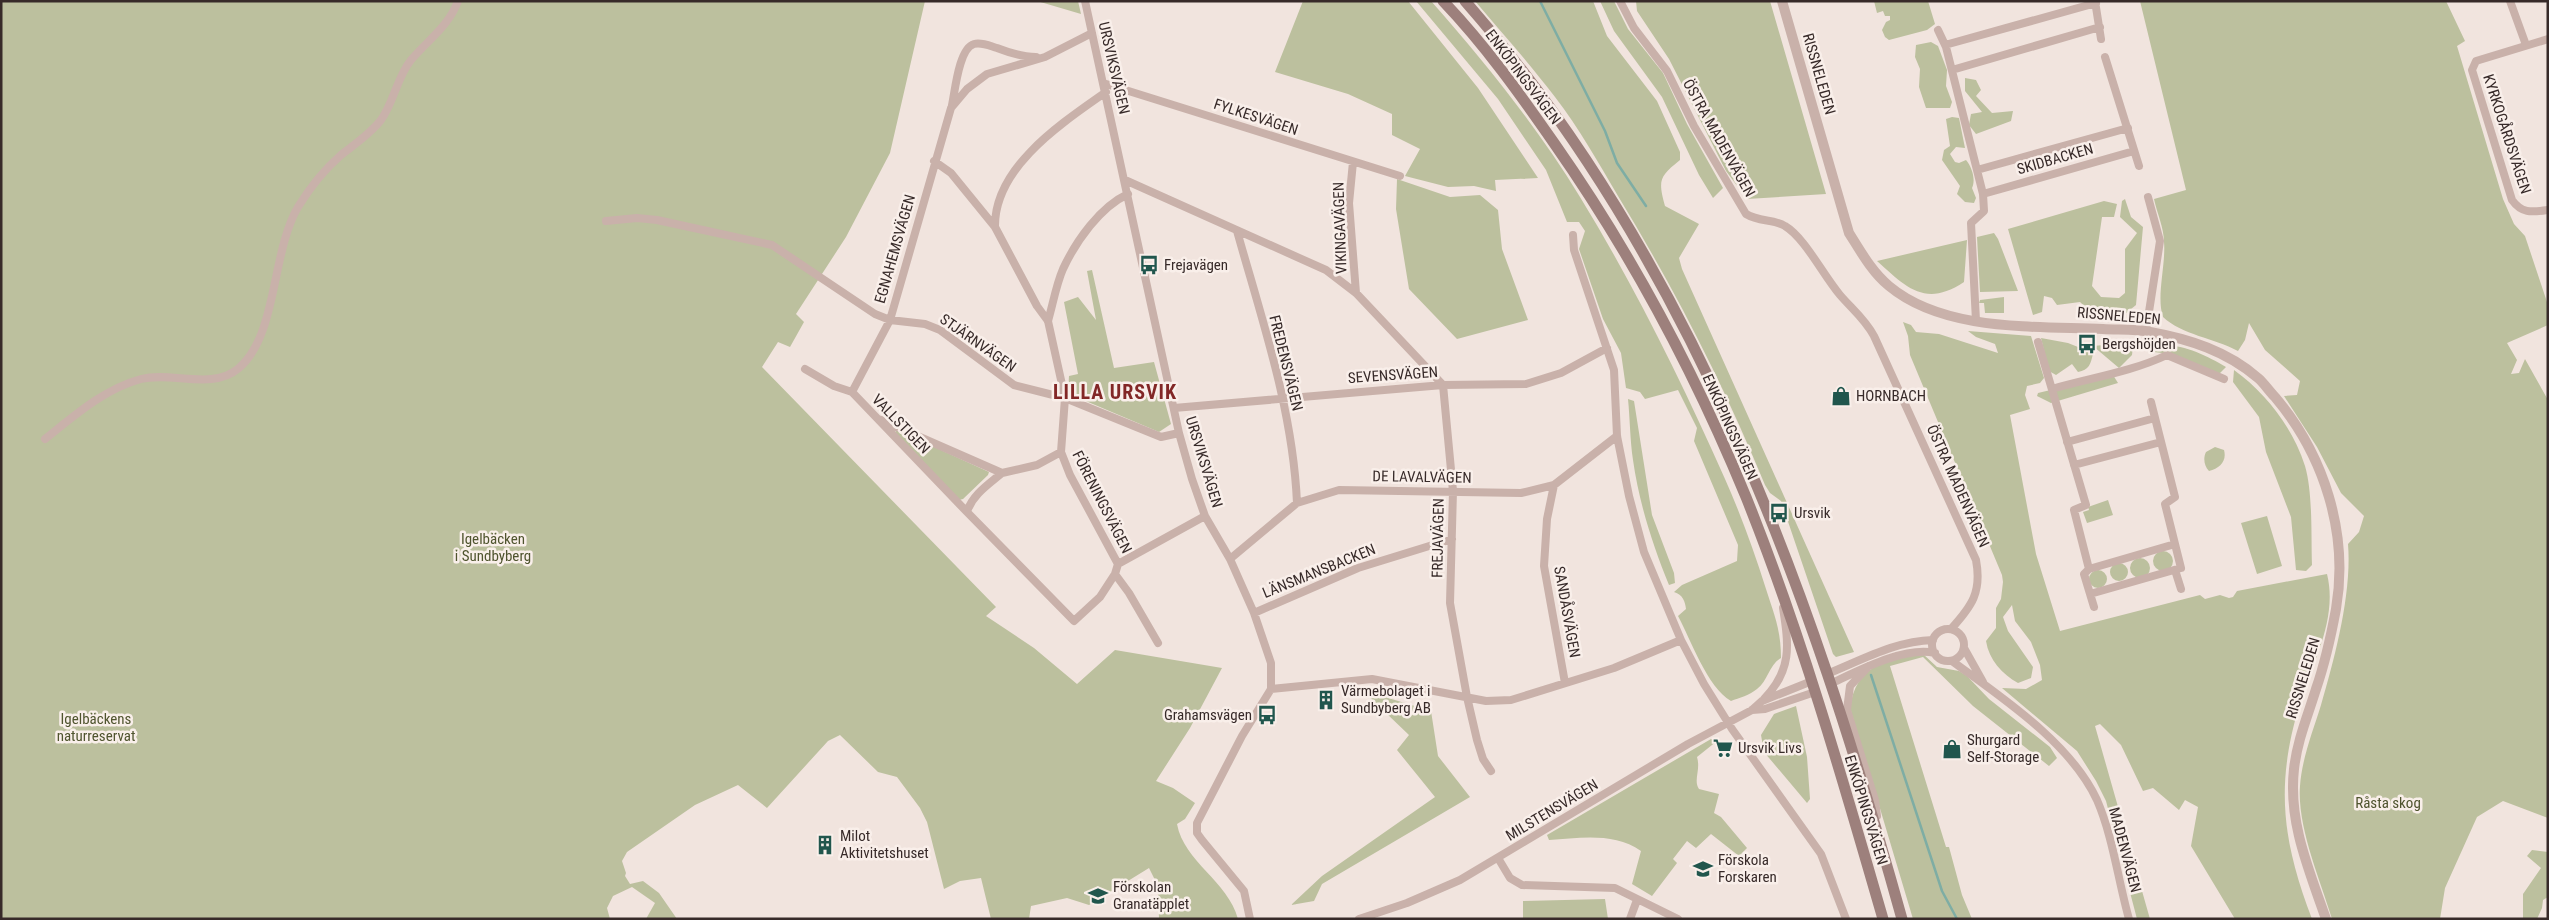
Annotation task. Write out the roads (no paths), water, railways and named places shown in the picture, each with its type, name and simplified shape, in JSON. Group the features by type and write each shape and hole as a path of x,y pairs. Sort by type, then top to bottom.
{"main road":[{"name":"ENKÖPINGSVÄGEN","path":"1443,1 1519,92 1582,183 1648,292 1699,391 1745,496 1780,589 1813,686 1883,919"},
{"name":"ENKÖPINGSVÄGEN","path":"1465,1 1506,50 1561,123 1617,209 1667,296 1714,389 1762,495 1797,586 1876,830 1902,919"},
{"path":"1813,686 1828,679"}],"street":[{"path":"45,439 95,401 131,382 150,378 216,379 231,373 246,360 262,337 280,256 297,209 339,157 381,119 405,69 451,17 458,1"},
{"name":"URSVIKSVÄGEN","path":"1085,1 1179,432 1205,516 1230,559 1254,613 1271,664 1271,689"},
{"name":"ÖSTRA MADENVÄGEN","path":"1620,1 1634,28 1667,71 1694,126 1746,214 1755,220 1784,225 1798,235 1818,267 1871,331 1976,560 1979,573 1977,596 1951,629"},
{"name":"RISSNELEDEN","path":"1782,1 1849,233 1868,264 1889,286 1912,302 1942,315 1976,322 2146,331 2189,340 2218,352 2258,378 2290,416 2312,453 2327,489 2336,523 2339,565 2337,605 2328,650 2297,750 2293,795 2299,840 2326,919"},
{"path":"2510,1 2526,45 2548,39"},
{"path":"1945,45 2096,2 2100,39"},
{"path":"1952,70 2100,27"},
{"path":"1938,30 1945,45 1952,70 1983,194 1984,210 1971,222 1976,322"},
{"name":"EGNAHEMSVÄGEN","path":"951,108 967,89 987,74 1045,57 1092,32"},
{"name":"EGNAHEMSVÄGEN","path":"852,392 890,320 934,161 951,108 960,66 968,48 973,44 984,44 1023,57 1045,57"},
{"name":"KYRKOGÅRDSVÄGEN","path":"2526,45 2476,61 2472,70 2512,200 2518,208 2530,212 2548,210"},
{"path":"2105,57 2111,81 2117,90 2139,166"},
{"name":"FYLKESVÄGEN","path":"1104,83 1400,176"},
{"path":"995,227 995,211 1005,186 1028,154 1059,126 1106,92"},
{"name":"SKIDBACKEN","path":"1977,170 2128,128"},
{"name":"SKIDBACKEN","path":"1983,194 2134,151"},
{"name":"FÖRENINGSVÄGEN","path":"934,161 951,173 995,227 1037,306 1048,321 1065,398 1061,452 1074,483 1118,564 1116,574 1130,593 1158,643"},
{"name":"VIKINGAVÄGEN","path":"1352,162 1350,203 1356,292"},
{"path":"1125,180 1326,270 1356,292 1443,385"},
{"path":"1048,321 1064,269 1077,246 1093,223 1116,200 1128,194"},
{"path":"2146,331 2160,241 2148,198"},
{"name":"STJÄRNVÄGEN","path":"606,221 637,218 656,220 772,245 875,314 890,320 925,324 940,330 1014,385 1065,398 1161,437 1179,432"},
{"name":"FREDENSVÄGEN","path":"1237,231 1283,398 1296,467 1297,503"},
{"path":"1573,235 1574,250 1614,370 1617,436 1628,496 1644,552 1681,640 1727,722 1821,854 1846,919"},
{"path":"2038,342 2086,505 2074,510 2089,568"},
{"name":"SEVENSVÄGEN","path":"1174,408 1443,385 1526,384 1561,373 1607,348"},
{"path":"2052,389 2142,367 2167,355 2224,379"},
{"name":"VALLSTIGEN","path":"805,369 834,386 852,392 1074,621 1100,597 1116,574"},
{"name":"FREJAVÄGEN","path":"1443,385 1452,492 1450,603 1477,740 1483,759 1491,771"},
{"path":"2090,594 2182,568 2164,504 2175,497 2151,402"},
{"path":"876,418 1002,472"},
{"path":"2067,442 2155,418"},
{"name":"DE LAVALVÄGEN","path":"1230,559 1297,503 1339,490 1521,493 1554,485 1617,436"},
{"path":"2074,465 2161,442"},
{"path":"967,512 969,504 1002,472 1037,465 1061,452"},
{"name":"SANDÅSVÄGEN","path":"1554,485 1547,519 1544,566 1565,683"},
{"path":"1118,564 1205,516"},
{"name":"LÄNSMANSBACKEN","path":"1254,613 1358,568 1452,539"},
{"path":"2094,607 2084,574 2089,568 2175,544"},
{"path":"2175,570 2181,589"},
{"path":"1762,701 1776,686 1787,658 1787,637 1780,589"},
{"path":"1828,679 1910,653 1934,653 1943,660 1952,661 1958,658 1964,648 1962,638 1951,629 1940,632 1933,640 1934,653"},
{"path":"1250,919 1244,891 1197,833 1197,823 1242,736 1271,689 1372,679 1486,701 1511,700 1614,668 1681,640"},
{"path":"1828,679 1890,647 1919,640 1933,640"},
{"name":"MADENVÄGEN","path":"1964,648 1985,686"},
{"name":"MADENVÄGEN","path":"1952,661 2053,740 2087,784 2096,800 2105,824 2129,919"},
{"path":"1869,666 1850,686 1846,701 1874,800 1876,830"},
{"name":"MILSTENSVÄGEN","path":"1359,919 1407,903 1460,880 1727,722 1752,710 1762,701 1813,686"},
{"name":"MILSTENSVÄGEN","path":"1752,710 1764,709 1813,686"},
{"path":"1498,858 1510,878 1522,885 1615,888 1678,919"},
{"path":"1630,919 1637,900"}],"waterway":[{"path":"1540,1 1605,131 1617,163 1646,206"},
{"path":"1871,675 1942,891 1957,919"}],"place":[{"name":"Frejavägen","path":"1149,265"},
{"name":"Bergshöjden","path":"2087,344"},
{"name":"HORNBACH","path":"1841,396"},
{"name":"Ursvik","path":"1779,513"},
{"name":"Värmebolaget i Sundbyberg AB","path":"1326,700"},
{"name":"Grahamsvägen","path":"1267,715"},
{"name":"Ursvik Livs","path":"1723,748"},
{"name":"Shurgard Self-Storage","path":"1952,749"},
{"name":"Milot Aktivitetshuset","path":"825,845"},
{"name":"Förskola Forskaren","path":"1703,869"},
{"name":"Förskolan Granatäpplet","path":"1098,896"}],"district":[{"name":"LILLA URSVIK","path":"1115,392"}],"park label":[{"name":"Igelbäcken i Sundbyberg","path":"493,548"},
{"name":"Igelbäckens naturreservat","path":"96,728"},
{"name":"Råsta skog","path":"2388,803"}]}
